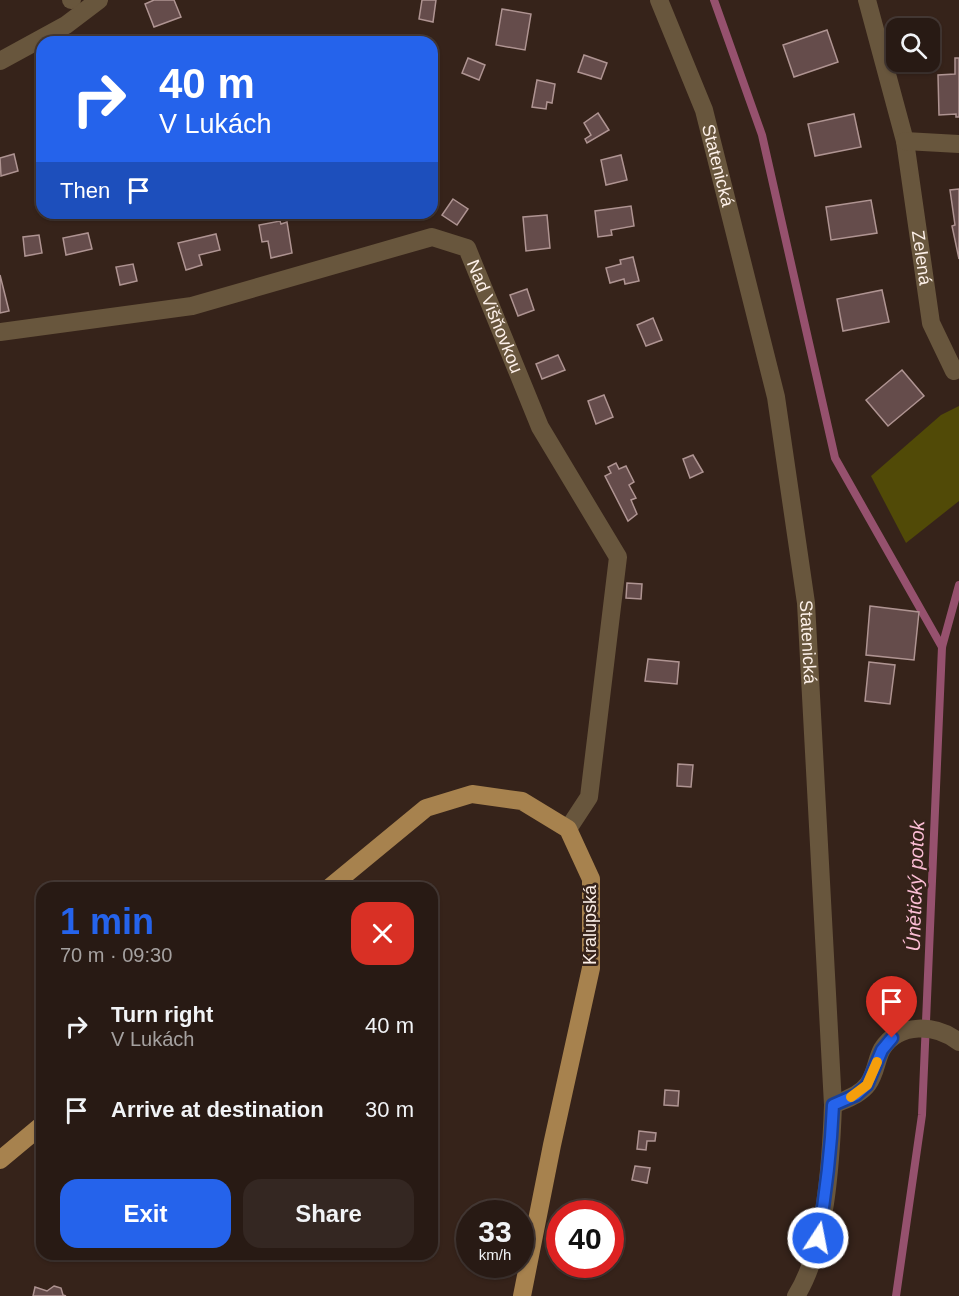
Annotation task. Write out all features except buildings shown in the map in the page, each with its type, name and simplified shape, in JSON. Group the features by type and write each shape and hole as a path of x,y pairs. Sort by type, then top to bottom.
{"main road":[{"path":"336,882 426,808 472,794 522,801 568,829"},
{"name":"Kralupská","path":"522,1296 591,968 591,879 568,829"},
{"path":"0,1160 36,1130"}],"street":[{"path":"46,36 66,25 99,0"},
{"name":"Statenická","path":"659,0 704,110 776,397 806,603 833,1105 832,1147 826,1197 814,1258 804,1284 796,1296"},
{"name":"Zelená","path":"867,0 905,141 931,323 954,371"},
{"path":"0,61 36,41"},
{"path":"905,141 959,144"},
{"name":"Nad Višňovkou","path":"0,332 192,306 432,237 467,248 540,427 618,557 589,797 568,829"},
{"path":"833,1105 856,1095 867,1085 882,1050 892,1038 911,1028 939,1030 959,1042"}],"shaded area":[{"path":"959,406 959,501 906,543 871,476 941,415"}],"waterway":[{"path":"714,0 762,135 835,458 942,647"},
{"name":"Únětický potok","path":"896,1296 922,1115 942,647 959,585"}],"slow traffic":[{"path":"851,1097 867,1085 873,1076 877,1062"}],"route":[{"path":"818,1238 832,1147 833,1105 856,1095 867,1085 873,1076 882,1050 892,1038"}]}
